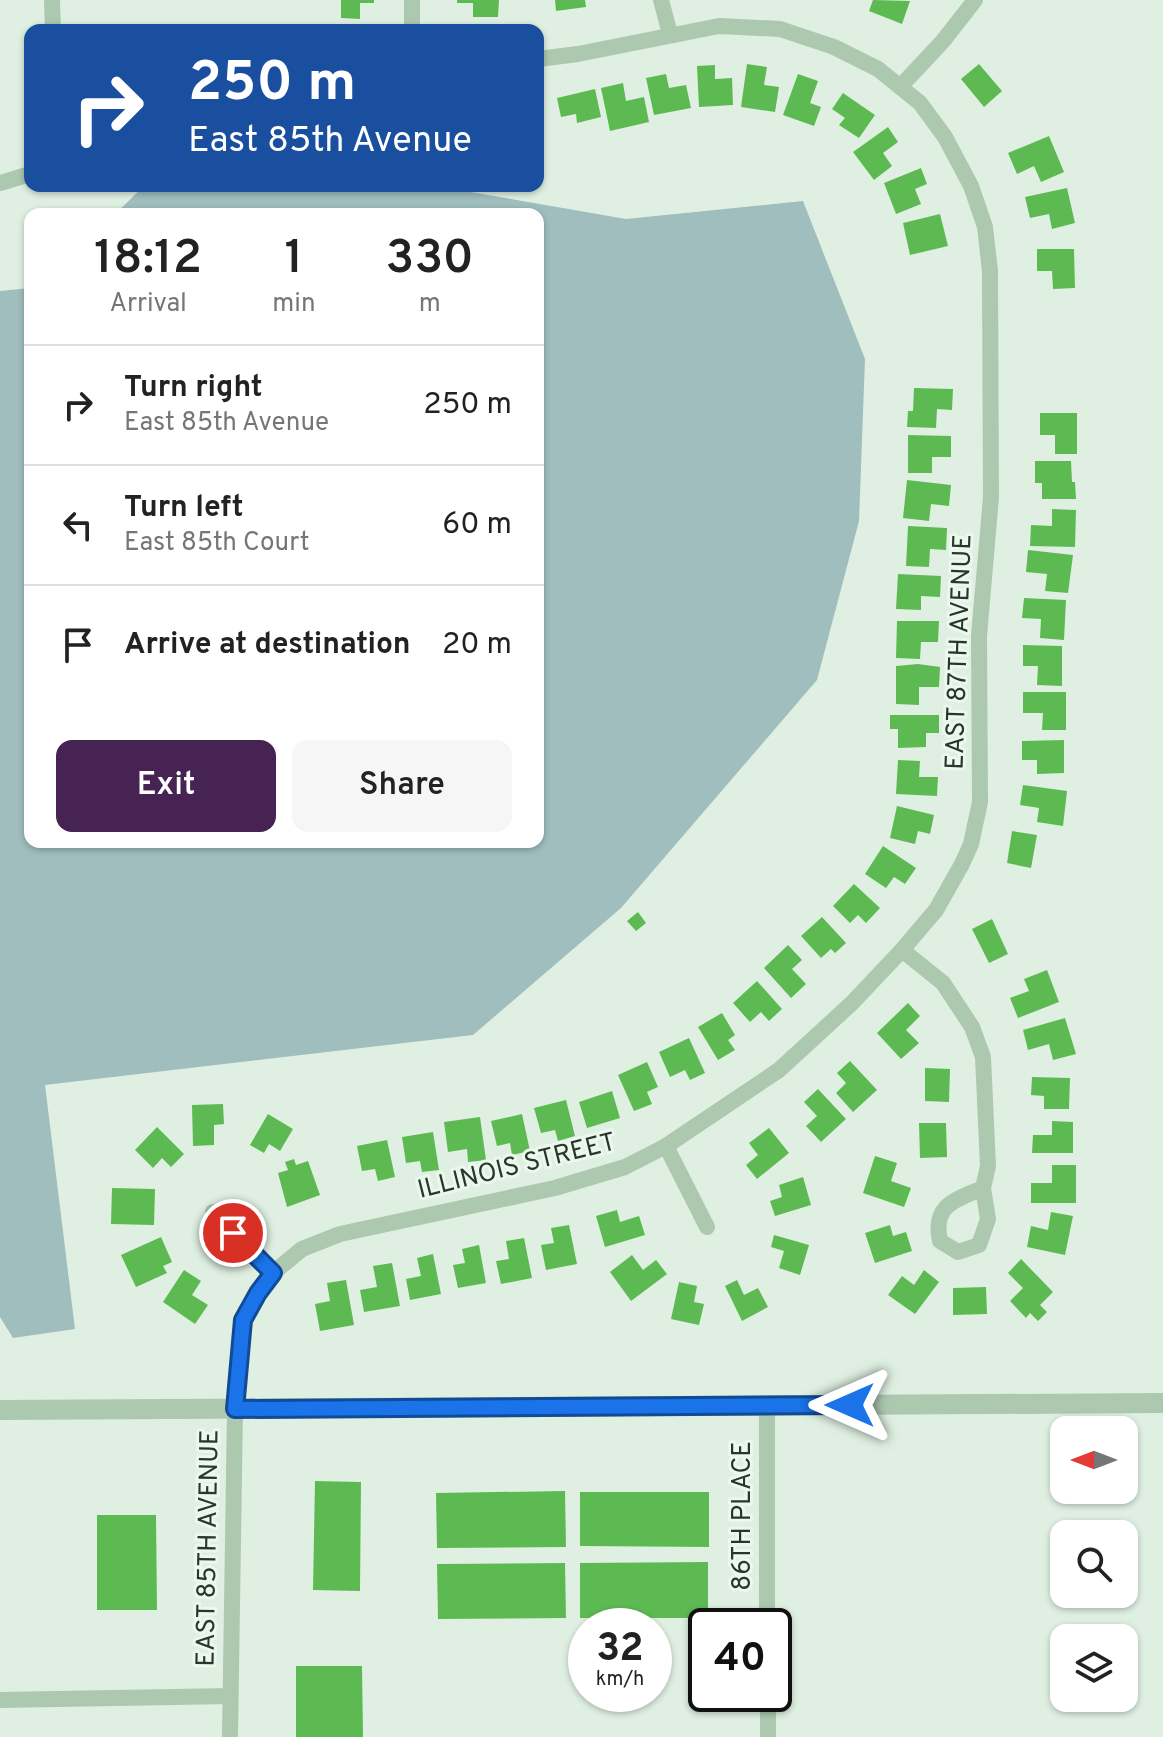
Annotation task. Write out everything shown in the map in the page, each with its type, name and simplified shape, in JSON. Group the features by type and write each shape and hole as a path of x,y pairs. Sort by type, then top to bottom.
{"street":[{"path":"52,0 53,24"},
{"path":"412,0 412,24"},
{"path":"661,0 670,34"},
{"path":"900,87 943,41 975,0"},
{"name":"EAST 87TH AVENUE","path":"544,58 719,26 780,29 834,47 878,69 920,103 945,137 971,186 985,227 990,271 991,497 979,636 980,802 971,844 962,864 936,910 902,950"},
{"path":"0,183 24,176"},
{"path":"902,950 943,983 972,1027 983,1057 988,1166 983,1188"},
{"name":"ILLINOIS STREET","path":"273,1273 302,1249 340,1234 555,1188 625,1167 666,1146 779,1070 852,1003 902,950"},
{"path":"666,1146 707,1227"},
{"path":"213,1212 273,1273"},
{"name":"EAST 85TH AVENUE","path":"230,1737 235,1409 243,1320 273,1273"},
{"path":"0,1410 1163,1403"},
{"name":"86TH PLACE","path":"767,1406 767,1608"},
{"path":"0,1700 230,1696"},
{"path":"768,1712 768,1737"}],"shaded area":[{"path":"138,192 471,192 626,219 803,201 865,359 859,521 817,680 621,908 473,1035 45,1085 75,1329 13,1338 0,1317 0,291 24,289 24,848 544,848 544,208 121,208"}],"building":[{"path":"341,0 374,0 374,3 360,3 360,19 341,18"},
{"path":"457,0 499,0 498,17 473,17 473,3 457,3"},
{"path":"555,0 585,0 586,7 556,11"},
{"path":"873,0 910,1 902,24 869,11"},
{"path":"747,64 767,67 764,85 779,87 775,112 741,107"},
{"path":"979,64 1002,91 984,107 961,79"},
{"path":"715,65 715,79 732,78 733,105 699,107 697,66"},
{"path":"666,74 669,88 686,85 691,108 654,115 646,78"},
{"path":"798,74 818,81 810,103 821,107 814,126 783,115"},
{"path":"623,83 626,101 644,97 649,122 610,131 601,88"},
{"path":"595,89 601,117 577,123 576,114 561,117 557,98"},
{"path":"843,93 875,115 859,138 839,125 845,118 832,109"},
{"path":"888,127 898,142 883,153 892,166 874,180 853,152"},
{"path":"1049,136 1064,172 1041,182 1034,166 1017,174 1008,153"},
{"path":"921,168 927,184 915,189 921,204 896,214 884,183"},
{"path":"1067,188 1075,223 1052,229 1049,214 1030,218 1025,197"},
{"path":"940,214 948,246 910,255 903,223"},
{"path":"1037,249 1074,249 1075,288 1053,289 1052,271 1037,271"},
{"path":"914,388 953,389 952,410 937,409 936,428 907,427 908,411 913,411"},
{"path":"1040,413 1077,413 1077,454 1055,454 1055,435 1040,435"},
{"path":"908,435 951,436 951,457 932,457 932,473 908,473"},
{"path":"1035,461 1071,461 1076,499 1042,499 1042,483 1035,483"},
{"path":"907,480 951,485 949,506 931,504 929,521 903,518"},
{"path":"1052,509 1076,510 1075,547 1030,546 1031,525 1052,526"},
{"path":"908,526 947,528 946,550 930,549 929,567 906,566"},
{"path":"1028,550 1073,555 1068,593 1045,591 1047,574 1026,572"},
{"path":"898,574 941,576 940,597 921,596 921,610 896,609"},
{"path":"1024,598 1066,600 1064,640 1040,638 1041,619 1022,618"},
{"path":"897,621 939,621 938,642 921,642 920,659 896,658"},
{"path":"1023,645 1062,646 1062,686 1037,685 1038,666 1023,666"},
{"path":"918,664 940,667 939,687 919,687 919,705 896,704 896,666"},
{"path":"1023,692 1066,692 1066,730 1042,730 1043,713 1023,713"},
{"path":"890,715 939,715 939,733 926,733 926,747 898,748 898,729 890,729"},
{"path":"1064,740 1064,773 1037,774 1037,760 1022,760 1022,741"},
{"path":"898,760 920,761 919,777 938,777 937,796 896,794"},
{"path":"1023,785 1067,791 1063,826 1037,822 1039,808 1020,805"},
{"path":"897,806 934,815 930,834 918,831 915,844 890,838"},
{"path":"1012,831 1037,835 1031,868 1007,863"},
{"path":"883,846 916,868 905,884 894,877 886,888 865,874"},
{"path":"854,884 880,908 866,923 858,915 850,923 833,906"},
{"path":"638,912 646,923 636,931 627,921"},
{"path":"822,917 846,943 835,953 831,949 821,958 801,936"},
{"path":"992,919 1008,954 989,963 972,929"},
{"path":"788,945 802,960 792,969 806,984 791,998 764,968"},
{"path":"1047,970 1059,1002 1018,1018 1010,998 1029,991 1024,979"},
{"path":"757,981 782,1009 769,1021 761,1012 750,1022 733,1003"},
{"path":"908,1003 920,1016 906,1030 919,1043 901,1059 877,1033"},
{"path":"722,1013 735,1035 728,1040 735,1050 718,1060 698,1027"},
{"path":"1065,1018 1076,1054 1053,1060 1049,1044 1028,1050 1023,1030"},
{"path":"689,1038 705,1073 690,1080 685,1070 670,1077 659,1052"},
{"path":"850,1061 877,1090 853,1112 836,1093 846,1083 837,1073"},
{"path":"647,1062 658,1087 647,1092 652,1104 634,1111 618,1075"},
{"path":"925,1068 950,1069 949,1102 925,1101"},
{"path":"1032,1077 1070,1078 1069,1109 1044,1109 1044,1096 1031,1095"},
{"path":"818,1089 846,1119 821,1142 806,1126 817,1116 804,1102"},
{"path":"612,1091 620,1118 587,1128 579,1102"},
{"path":"566,1100 575,1136 558,1141 555,1130 541,1133 534,1108"},
{"path":"223,1104 224,1124 214,1125 214,1145 193,1146 192,1105"},
{"path":"268,1114 293,1129 280,1151 269,1144 264,1153 250,1145"},
{"path":"522,1114 530,1151 512,1155 510,1143 497,1146 491,1121"},
{"path":"480,1117 486,1160 468,1162 467,1149 448,1152 444,1122"},
{"path":"1052,1121 1073,1122 1073,1153 1032,1153 1033,1135 1052,1135"},
{"path":"919,1123 946,1123 947,1157 920,1158"},
{"path":"157,1127 184,1154 171,1167 162,1158 153,1168 135,1150"},
{"path":"769,1128 789,1153 757,1179 746,1165 758,1155 749,1143"},
{"path":"433,1132 439,1170 422,1172 420,1161 406,1163 402,1137"},
{"path":"387,1140 395,1177 378,1181 375,1169 362,1171 357,1146"},
{"path":"875,1156 897,1163 891,1181 911,1188 904,1207 863,1193"},
{"path":"294,1159 296,1165 308,1161 320,1195 287,1207 278,1173 288,1170 285,1162"},
{"path":"1052,1165 1076,1165 1076,1203 1031,1203 1031,1183 1052,1183"},
{"path":"803,1177 811,1205 775,1216 770,1201 782,1197 779,1185"},
{"path":"112,1188 155,1189 154,1225 111,1224"},
{"path":"617,1210 620,1222 639,1216 645,1235 605,1247 596,1216"},
{"path":"1051,1212 1073,1216 1065,1255 1027,1247 1031,1226 1048,1230"},
{"path":"569,1225 577,1264 546,1270 541,1245 554,1243 551,1228"},
{"path":"890,1225 893,1236 906,1232 912,1251 875,1263 865,1233"},
{"path":"774,1235 809,1245 800,1275 779,1268 784,1251 771,1247"},
{"path":"161,1237 172,1262 163,1266 167,1273 136,1287 121,1255"},
{"path":"524,1238 532,1278 501,1284 496,1261 509,1259 506,1241"},
{"path":"479,1245 486,1283 458,1288 453,1265 465,1263 462,1249"},
{"path":"433,1254 441,1294 410,1300 406,1279 421,1276 417,1258"},
{"path":"632,1255 643,1270 656,1260 667,1274 631,1301 610,1272"},
{"path":"1021,1259 1053,1292 1040,1305 1047,1312 1038,1321 1030,1313 1026,1318 1010,1301 1023,1288 1008,1273"},
{"path":"392,1263 400,1306 364,1312 360,1290 377,1287 373,1266"},
{"path":"184,1270 201,1281 192,1295 208,1305 195,1324 163,1302"},
{"path":"924,1270 939,1282 915,1314 888,1295 902,1276 914,1285"},
{"path":"346,1280 354,1325 320,1331 315,1304 330,1301 327,1283"},
{"path":"737,1280 744,1295 758,1288 768,1307 742,1321 725,1286"},
{"path":"679,1282 697,1286 694,1302 704,1304 699,1325 671,1319"},
{"path":"986,1287 987,1314 953,1315 953,1288"},
{"path":"315,1481 361,1482 360,1591 313,1590"},
{"path":"565,1491 566,1547 437,1548 436,1493"},
{"path":"580,1492 709,1492 709,1547 580,1546"},
{"path":"97,1515 156,1515 157,1610 97,1610"},
{"path":"708,1562 708,1608 688,1608 688,1618 672,1618 672,1608 580,1608 580,1563"},
{"path":"565,1563 566,1618 438,1619 437,1564"},
{"path":"296,1666 362,1666 363,1737 296,1737"}],"route":[{"path":"233,1233 273,1273 243,1320 235,1409 850,1405"}]}
